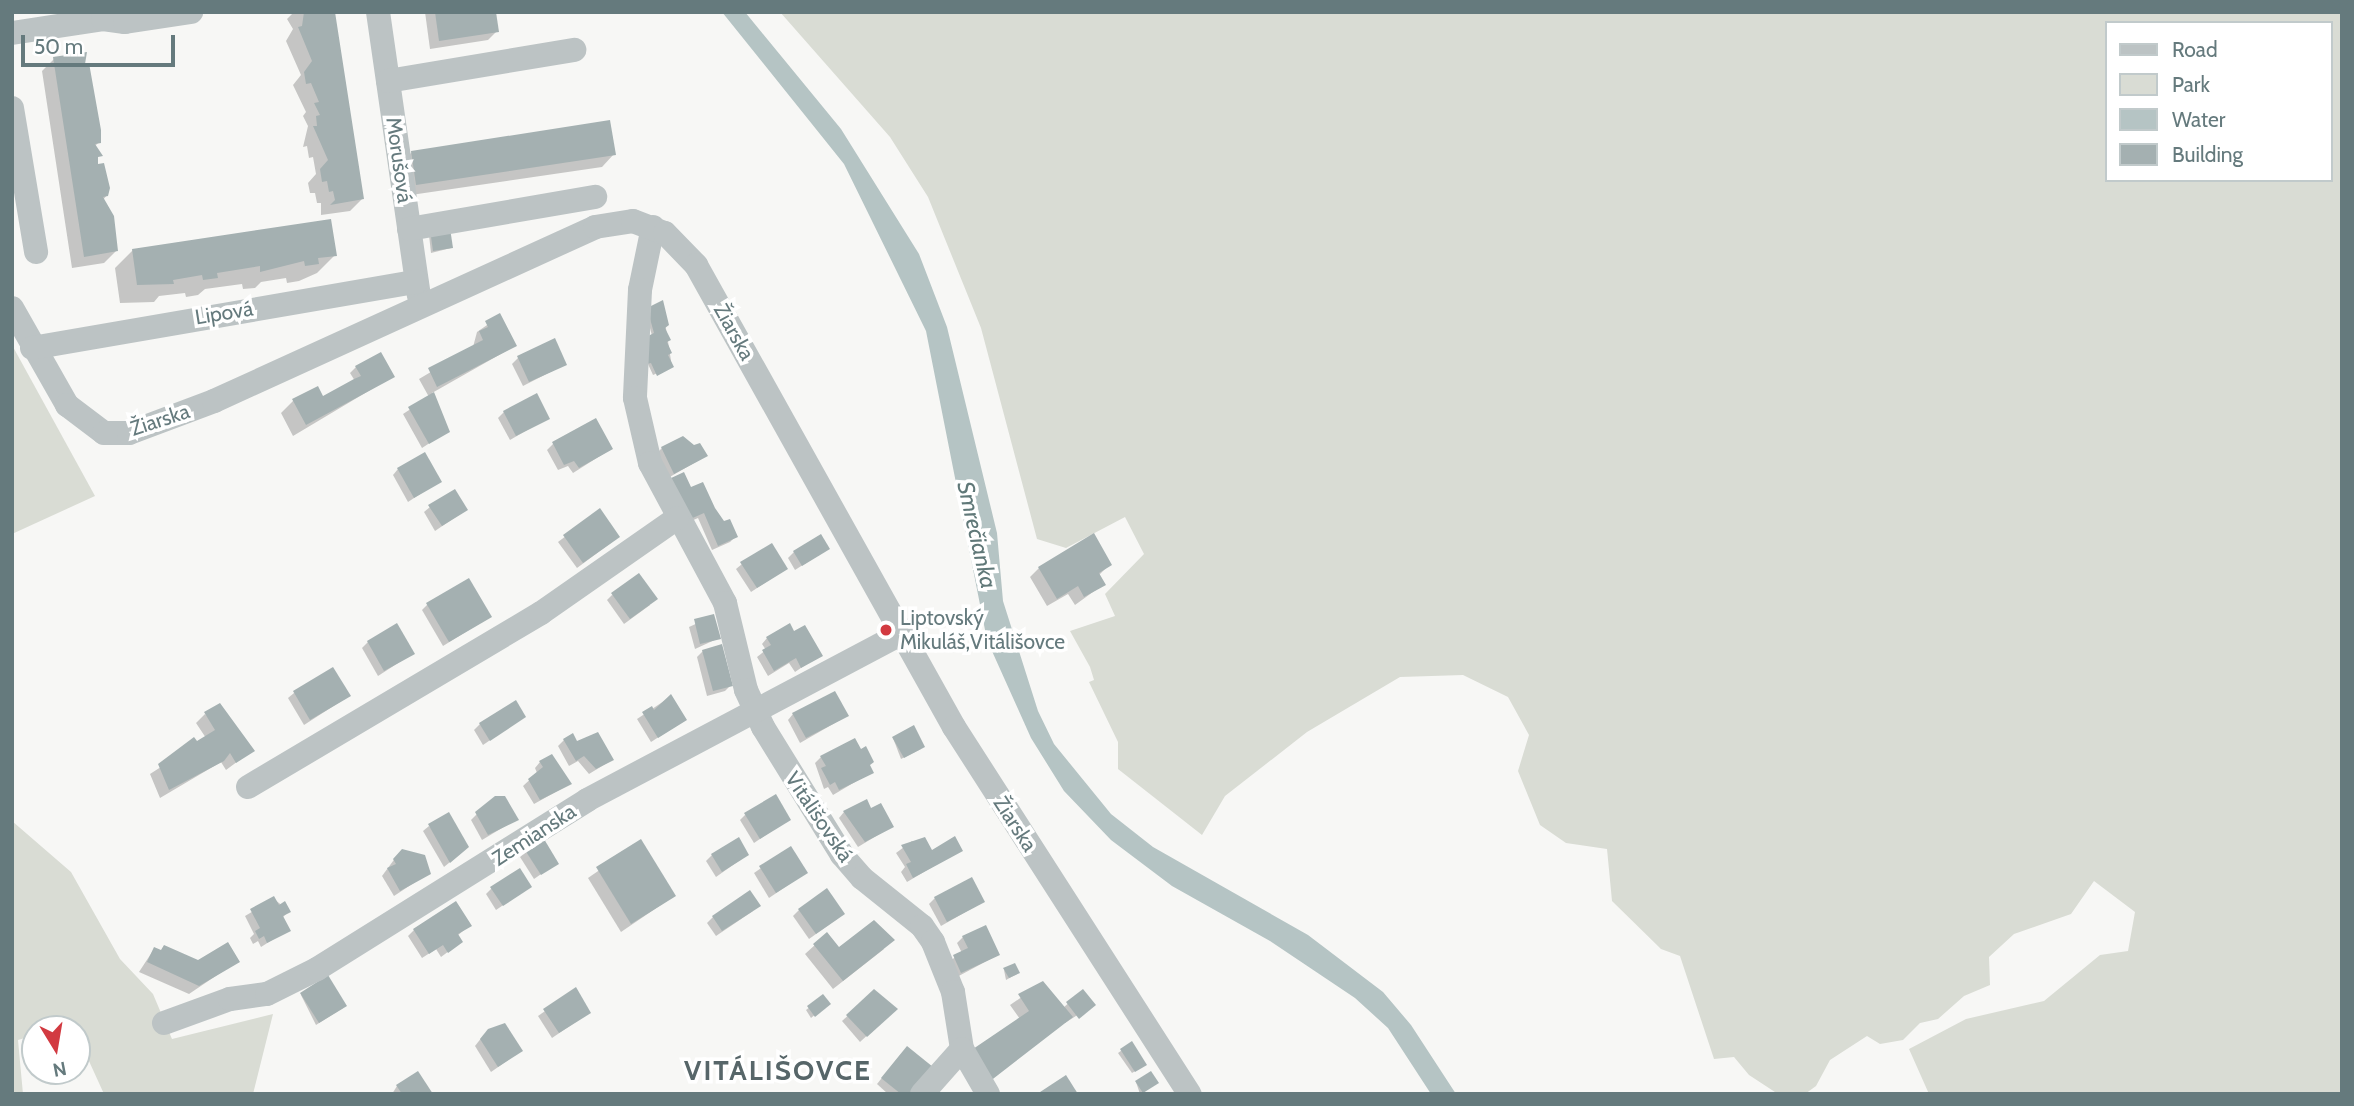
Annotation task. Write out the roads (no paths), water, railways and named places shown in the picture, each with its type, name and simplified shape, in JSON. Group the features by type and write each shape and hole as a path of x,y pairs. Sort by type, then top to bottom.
{"street":[{"path":"12,33 103,19 124,22 191,12"},
{"name":"Morušová","path":"378,12 416,282 422,307"},
{"path":"388,81 573,50"},
{"path":"12,108 36,252"},
{"path":"409,229 595,197"},
{"name":"Žiarska","path":"12,308 32,348 67,405 86,424 104,433 129,433 203,405 595,227 633,221 653,227 677,241 696,265 900,634 999,799 1190,1094"},
{"name":"Vitálišovská","path":"653,227 640,290 635,398 650,463 677,518 725,603 754,708 842,855 862,878 922,926 933,942 953,992 962,1049 988,1094"},
{"name":"Lipová","path":"32,348 416,282"},
{"path":"248,787 541,613 677,518"},
{"name":"Zemianska","path":"164,1023 230,999 267,994 317,969 587,800 754,708 900,634"},
{"path":"922,1094 962,1049"}],"water":[{"name":"Smrečianka","path":"722,12 745,12 841,129 919,254 947,327 997,533 1003,601 1038,711 1054,744 1111,814 1153,847 1308,935 1383,992 1411,1025 1456,1094 1431,1094 1388,1028 1355,998 1270,941 1172,886 1111,840 1064,791 1031,738 987,640 926,331 844,164"}],"place":[{"name":"Liptovský Mikuláš,Vitálišovce","path":"886,630"}],"district":[{"name":"VITÁLIŠOVCE","path":"778,1070"}]}
